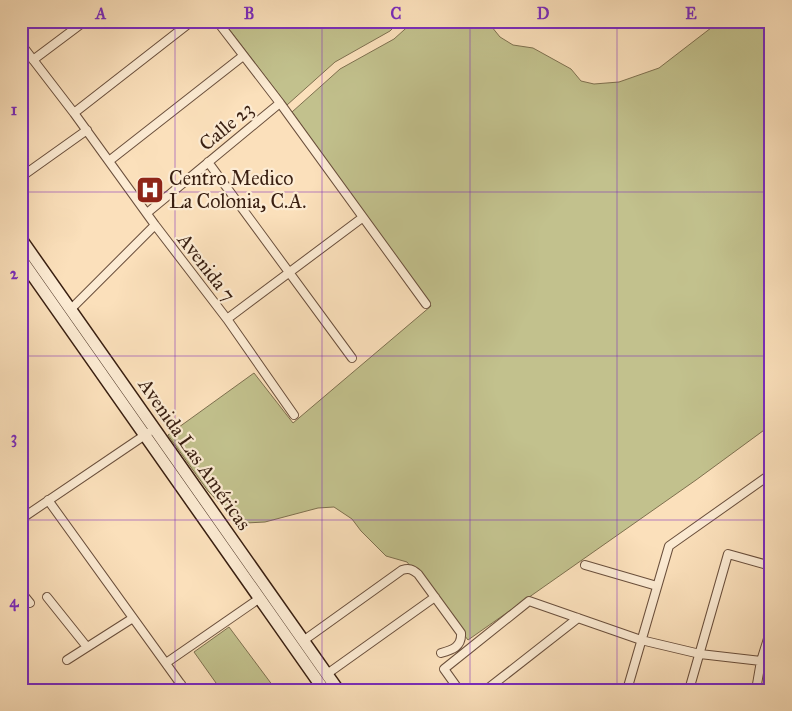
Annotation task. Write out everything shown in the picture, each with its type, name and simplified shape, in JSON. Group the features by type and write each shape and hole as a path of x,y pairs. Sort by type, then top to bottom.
{"main road":[{"name":"Avenida Las Américas","path":"21,239 71,309 260,598 324,690"},
{"name":"Avenida Las Américas","path":"21,259 338,690"}],"street":[{"path":"34,60 85,21"},
{"path":"74,113 192,21"},
{"path":"217,21 280,103 426,304"},
{"name":"Avenida 7","path":"21,44 87,130 155,226 227,319 294,414"},
{"path":"109,161 243,56"},
{"name":"Calle 23","path":"147,213 280,103"},
{"path":"21,177 87,130"},
{"path":"208,162 352,358"},
{"path":"227,319 362,218"},
{"path":"71,309 155,226"},
{"path":"21,519 150,432"},
{"path":"627,690 668,546 771,474"},
{"path":"48,500 183,687 171,690"},
{"path":"689,690 728,554 771,566"},
{"path":"585,565 657,586"},
{"path":"303,641 402,570 412,569 418,574 461,633 462,640 458,646 441,653"},
{"path":"21,592 30,603"},
{"path":"47,597 87,647"},
{"path":"327,674 435,597"},
{"path":"166,663 260,598"},
{"path":"459,690 444,669 529,601 641,640 700,654 761,661"},
{"path":"67,660 133,618"},
{"path":"486,690 578,618"},
{"path":"756,690 761,661 771,629"}],"shaded area":[{"path":"223,21 400,21 390,31 335,62 287,105"},
{"path":"414,21 487,21 500,37 513,45 533,48 571,69 581,81 594,84 619,82 659,68 720,21 771,21 771,425 468,640 407,562 386,556 352,519 334,507 318,508 265,522 246,523 229,513 208,491 168,435 254,373 293,423 431,306 292,112 340,69 394,39"},
{"path":"229,627 276,690 221,690 194,652"}],"place":[{"name":"Centro Medico La Colonia, C.A.","path":"150,190"}]}
